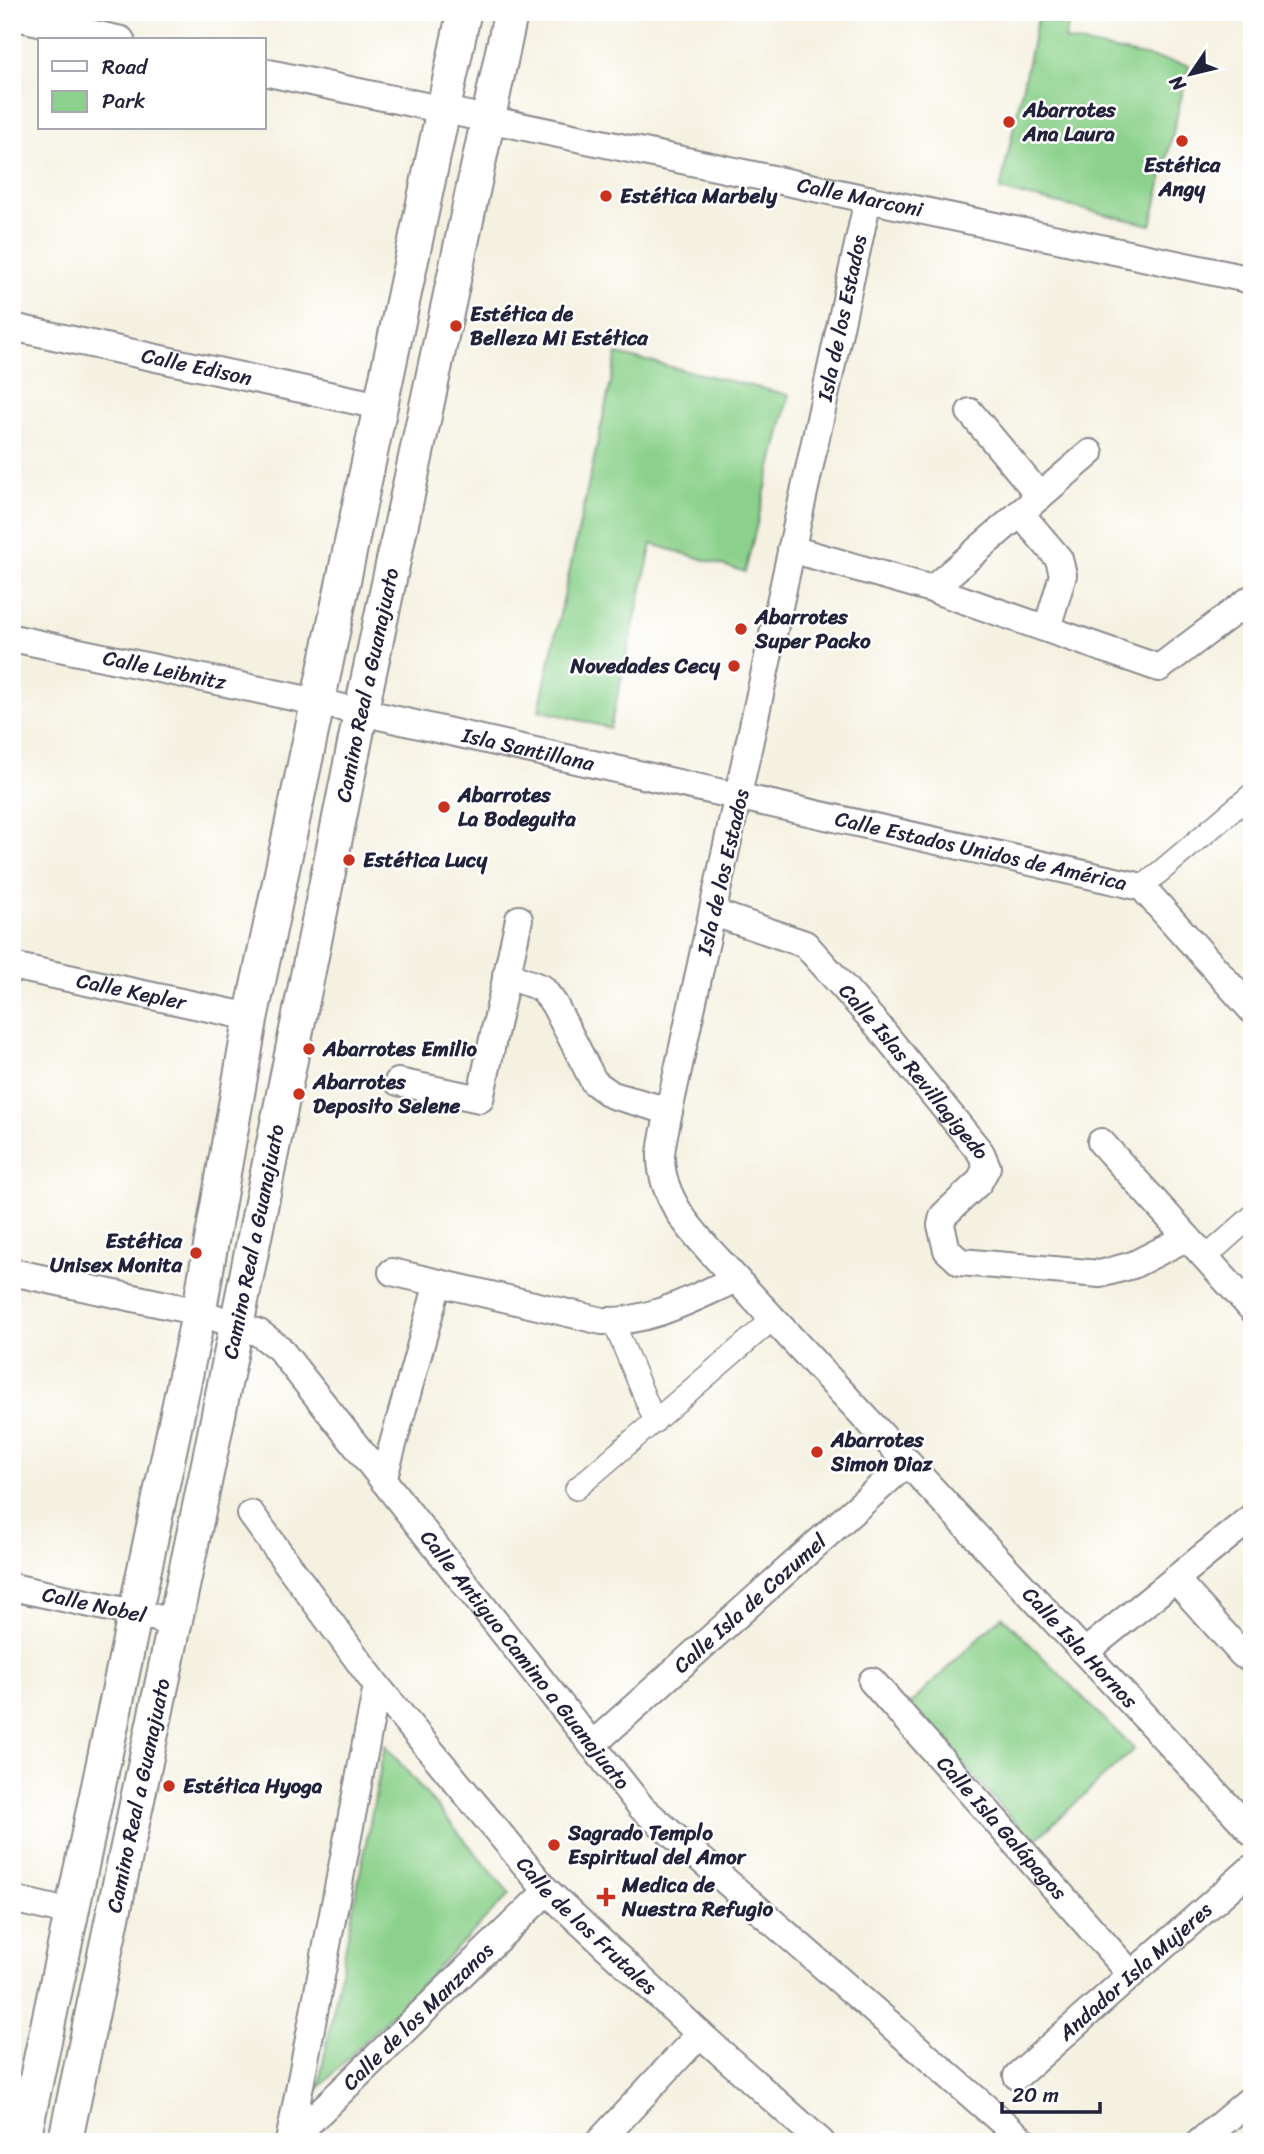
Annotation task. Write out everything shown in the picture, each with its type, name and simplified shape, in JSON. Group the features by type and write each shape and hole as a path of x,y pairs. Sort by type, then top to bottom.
{"street":[{"name":"Camino Real a Guanajuato","path":"23,2142 199,1312 251,1017 464,12"},
{"name":"Camino Real a Guanajuato","path":"65,2142 237,1323 361,712 511,12"},
{"path":"12,16 112,38"},
{"name":"Calle Marconi","path":"266,72 1002,225 1252,280"},
{"name":"Isla de los Estados","path":"868,199 740,796 668,1111 661,1156 667,1192 689,1226 908,1462"},
{"name":"Calle Edison","path":"12,327 380,406"},
{"path":"970,412 1040,496"},
{"path":"932,589 1090,453"},
{"path":"1020,513 1059,559 1063,575 1047,628"},
{"path":"791,550 932,589 1159,668 1252,598"},
{"name":"Calle Leibnitz","path":"12,638 317,702"},
{"name":"Isla Santillana","path":"317,702 740,796"},
{"path":"1142,887 1252,794"},
{"name":"Calle Estados Unidos de América","path":"740,796 1142,887 1252,1010"},
{"name":"Calle Islas Revillagigedo","path":"713,913 805,944 879,1027 981,1153 987,1167 979,1182 943,1216 941,1225 947,1250 960,1262 1100,1274 1133,1265 1186,1238"},
{"path":"398,1082 480,1099 519,919"},
{"name":"Calle Kepler","path":"12,966 251,1017"},
{"path":"506,975 542,988 554,1004 594,1082 612,1095 668,1111"},
{"path":"1101,1142 1252,1309"},
{"path":"1205,1258 1252,1216"},
{"name":"Calle Antiguo Camino a Guanajuato","path":"12,1272 199,1312 260,1333 279,1348 642,1808 1026,2142"},
{"path":"392,1272 602,1321 639,1319 736,1279"},
{"path":"383,1480 438,1283"},
{"path":"576,1489 773,1319"},
{"path":"613,1321 655,1422"},
{"name":"Calle Isla Hornos","path":"908,1462 1251,1829"},
{"name":"Calle Isla de Cozumel","path":"592,1745 908,1462"},
{"name":"Calle de los Frutales","path":"251,1514 377,1686 547,1891 821,2142"},
{"path":"1085,1651 1252,1517"},
{"path":"1175,1579 1243,1656 1252,1657"},
{"name":"Calle Nobel","path":"12,1587 175,1622"},
{"name":"Calle Isla Galápagos","path":"872,1681 1131,1973"},
{"path":"289,2142 377,1686"},
{"name":"Andador Isla Mujeres","path":"1017,2076 1252,1868"},
{"name":"Calle de los Manzanos","path":"289,2142 547,1891"},
{"path":"12,1899 72,1913"},
{"path":"599,2142 701,2034"},
{"path":"1200,2142 1252,2098"}],"green space":[{"path":"1039,12 1071,12 1065,40 1189,65 1151,225 1000,190"},
{"path":"617,354 789,395 745,572 652,544 610,728 539,710"},
{"path":"1002,1616 1134,1749 1033,1842 909,1705"},
{"path":"385,1745 510,1894 318,2089"}],"place":[{"name":"Abarrotes Ana Laura","path":"1009,122"},
{"name":"Estética Angy","path":"1182,141"},
{"name":"Estética Marbely","path":"606,196"},
{"name":"Estética de Belleza Mi Estética","path":"456,326"},
{"name":"Abarrotes Super Packo","path":"741,629"},
{"name":"Novedades Cecy","path":"734,666"},
{"name":"Abarrotes La Bodeguita","path":"444,807"},
{"name":"Estética Lucy","path":"349,860"},
{"name":"Abarrotes Emilio","path":"309,1049"},
{"name":"Abarrotes Deposito Selene","path":"299,1094"},
{"name":"Estética Unisex Monita","path":"196,1253"},
{"name":"Abarrotes Simon Diaz","path":"817,1452"},
{"name":"Estética Hyoga","path":"169,1786"},
{"name":"Sagrado Templo Espiritual del Amor","path":"554,1845"},
{"name":"Medica de Nuestra Refugio","path":"606,1897"}]}
